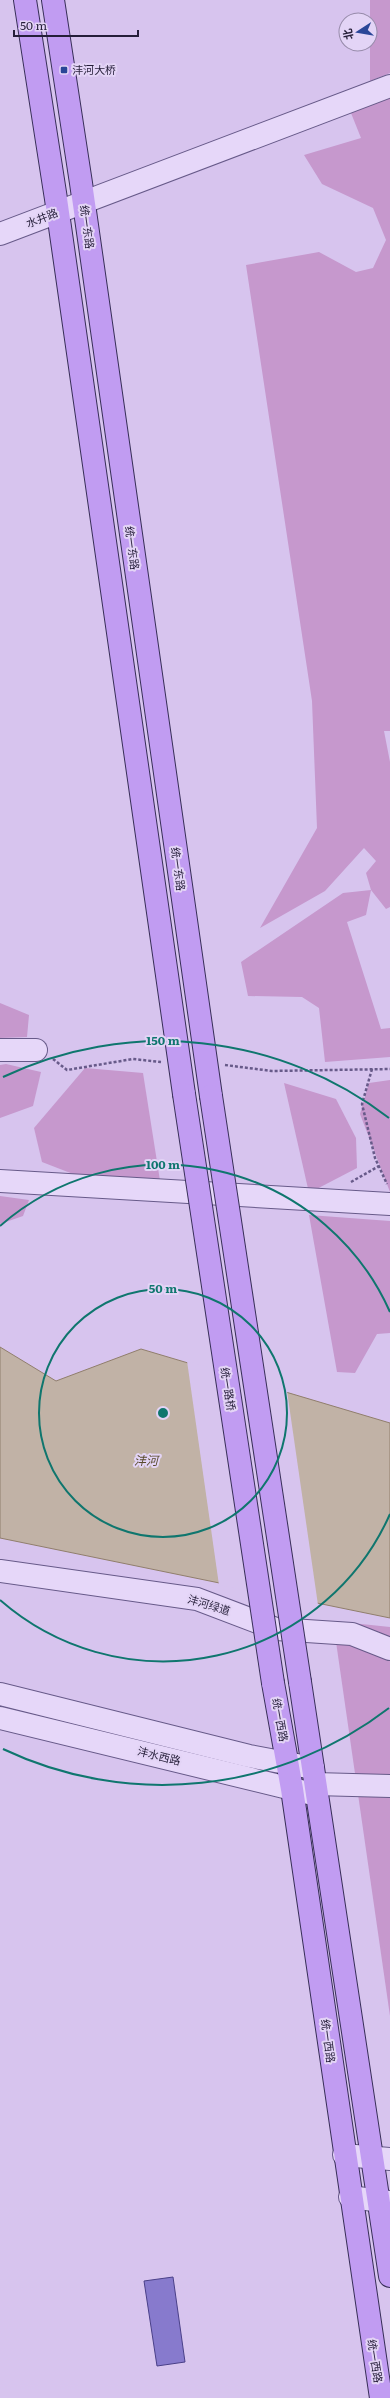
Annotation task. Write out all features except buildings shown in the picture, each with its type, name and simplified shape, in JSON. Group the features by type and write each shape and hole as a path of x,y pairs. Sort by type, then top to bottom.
{"main road":[{"path":"25,0 58,212 179,1065"},
{"name":"统一东路","path":"53,0 84,203 206,1063 315,1782"},
{"name":"统一路桥","path":"179,1065 273,1684"},
{"name":"统一西路","path":"273,1684 292,1788 350,2197 381,2398"},
{"path":"315,1782 381,2158 390,2276"}],"street":[{"name":"水井路","path":"0,234 390,86"},
{"path":"0,1050 36,1050"},
{"path":"0,1181 390,1204"},
{"name":"沣河绿道","path":"0,1571 197,1599 276,1629 352,1634 390,1649"},
{"name":"沣水西路","path":"0,1694 249,1756 288,1764 315,1782"},
{"name":"沣水西路","path":"0,1718 292,1788 315,1782"},
{"path":"315,1782 390,1786"},
{"path":"344,2155 381,2158"},
{"path":"350,2197 384,2201"}],"path":[{"path":"36,1050 46,1054 68,1070 133,1059 179,1065"},
{"path":"206,1063 272,1071 390,1069"},
{"path":"372,1069 362,1104 375,1158 390,1190"}],"shaded area":[{"path":"370,0 390,0 390,73 370,81 370,52 378,52 378,12 370,12"},
{"path":"390,93 390,731 384,731 390,762 390,907 386,909 371,890 366,873 376,861 364,848 325,891 260,928 317,828 312,701 246,265 319,252 356,272 373,268 386,240 373,208 322,184 304,155 361,138 349,108"},
{"path":"371,890 366,915 347,922 381,1029 390,1028 390,1057 325,1062 319,1008 302,997 248,996 241,962 343,893"},
{"path":"0,1003 29,1015 27,1037 0,1038"},
{"path":"6,1064 41,1072 33,1106 0,1118 0,1065"},
{"path":"85,1068 143,1073 161,1187 104,1186 42,1162 34,1128"},
{"path":"390,1080 390,1192 360,1114 369,1083"},
{"path":"284,1083 336,1099 356,1138 357,1168 309,1193"},
{"path":"0,1196 29,1200 23,1216 0,1224"},
{"path":"309,1215 390,1221 390,1333 377,1334 355,1373 337,1372"},
{"path":"333,1621 390,1627 390,2016"}],"water":[{"name":"沣河","path":"0,1347 56,1381 141,1349 390,1423 390,1618 0,1538"}],"pier":[{"path":"187,1361 287,1391 318,1605 219,1585"}],"place":[{"name":"沣河大桥","path":"64,70"}]}
